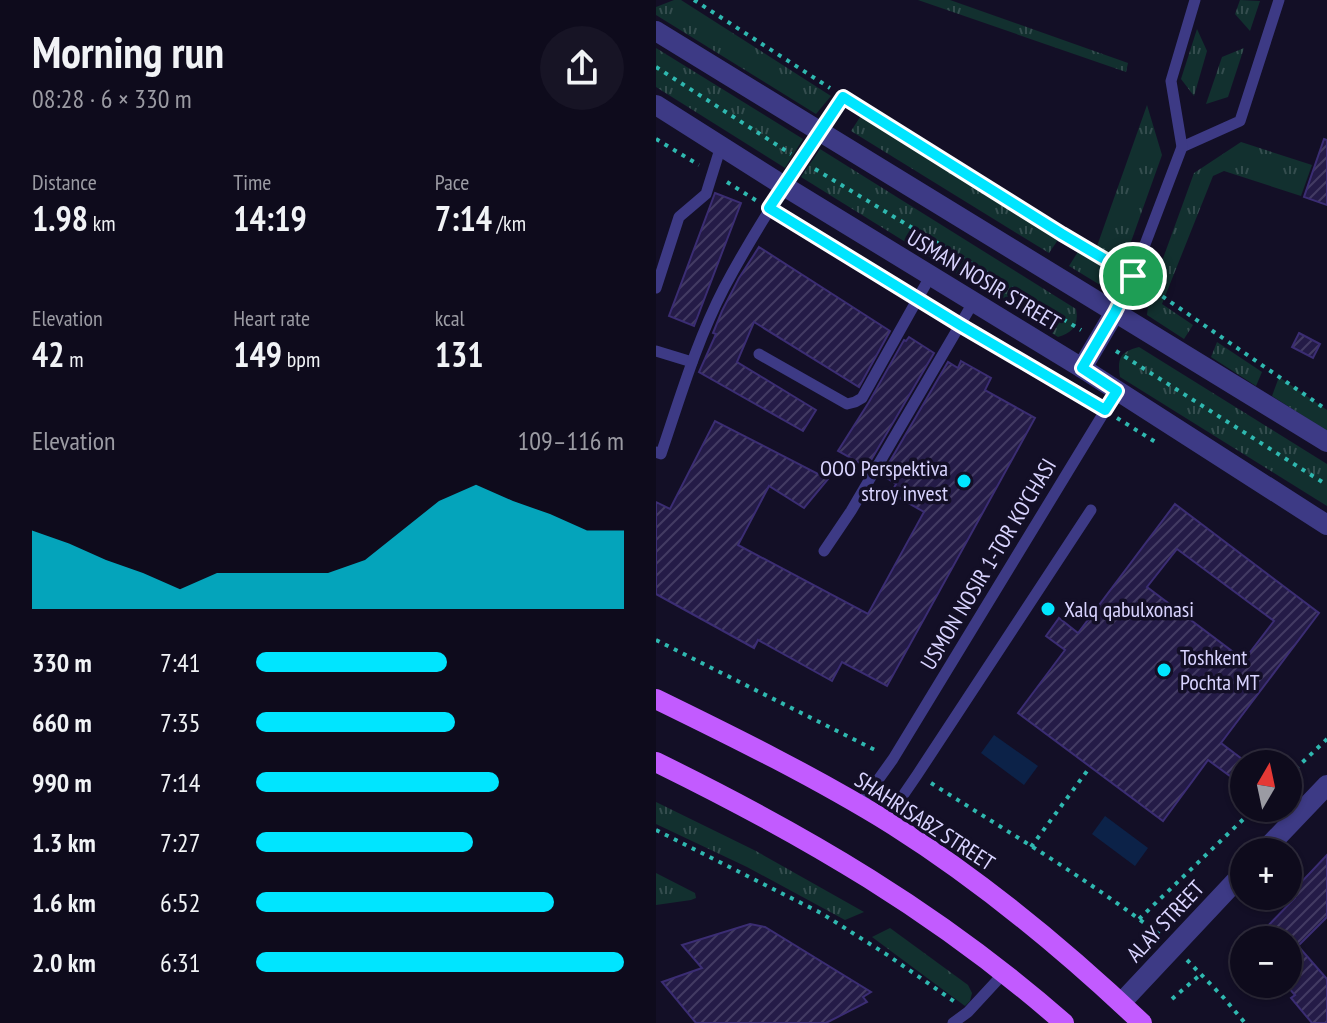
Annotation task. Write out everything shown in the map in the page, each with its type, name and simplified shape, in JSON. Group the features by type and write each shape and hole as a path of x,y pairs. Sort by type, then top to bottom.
{"main road":[{"name":"SHAHRISABZ STREET","path":"656,699 803,773 939,855 1068,954 1142,1023"},
{"path":"656,762 773,821 864,873 950,932 1064,1023"}],"street":[{"name":"USMAN NOSIR STREET","path":"656,31 1327,442"},
{"name":"USMAN NOSIR STREET","path":"656,105 1082,368 1327,525"},
{"path":"1082,368 1115,312"},
{"path":"1276,838 1327,785"},
{"name":"ALAY STREET","path":"1121,1003 1230,887"}],"lane":[{"path":"1115,312 1133,276 1182,147 1171,81 1195,0"},
{"path":"1182,147 1240,121 1279,0"},
{"path":"656,452 661,454 692,362 723,290 769,208 844,96"},
{"path":"656,288 679,217 706,194 721,146"},
{"path":"759,354 847,404 855,402 862,398 931,275"},
{"path":"824,551 851,511 974,301"},
{"path":"656,351 692,362"},
{"name":"USMON NOSIR 1-TOR KO'CHASI","path":"860,805 893,759 1117,391"},
{"path":"904,794 1091,510"},
{"path":"953,1023 968,1012 1004,973"}],"path":[{"path":"694,0 1133,276 1327,410"},
{"path":"656,67 801,161 1098,340 1327,485"},
{"path":"656,139 1168,449"},
{"path":"656,640 893,759"},
{"path":"1302,763 1327,739"},
{"path":"1031,847 1090,767"},
{"path":"917,775 1139,919 1173,946 1245,1023"},
{"path":"1139,919 1240,822"},
{"path":"656,830 821,913 968,1012"},
{"path":"1172,999 1201,974"}],"green space":[{"path":"681,0 831,96 816,114 656,15 656,7"},
{"path":"918,0 950,0 1128,63 1126,72"},
{"path":"1240,0 1260,1 1250,31 1235,14"},
{"path":"1197,29 1207,51 1194,96 1181,79"},
{"path":"656,48 803,139 785,168 656,87"},
{"path":"1244,48 1228,97 1206,104 1222,57"},
{"path":"1147,105 1162,155 1122,267 1105,288 1069,266 1084,242 1096,249"},
{"path":"864,111 1062,234 1049,253 851,131"},
{"path":"1241,142 1312,165 1301,196 1224,171 1213,176 1162,304 1193,325 1184,339 1147,315 1149,297 1194,173"},
{"path":"820,149 1076,309 1074,328 1058,337 801,177"},
{"path":"1217,342 1262,372 1256,386 1211,357"},
{"path":"1139,347 1327,464 1327,506 1120,377 1121,357"},
{"path":"1279,377 1327,410 1327,431 1272,396"},
{"path":"656,802 756,851 864,912 845,920 747,867 656,824"},
{"path":"656,873 695,893 696,898 656,905"},
{"path":"890,928 968,985 972,993 970,1001 965,1006 872,937"}],"water":[{"path":"994,735 1038,766 1024,785 981,753"},
{"path":"1105,816 1148,848 1135,866 1092,834"}],"building":[{"path":"1324,139 1327,140 1327,205 1304,197"},
{"path":"715,193 741,203 694,326 669,316"},
{"path":"759,247 890,331 859,387 754,322 737,362 816,410 803,431 699,372 716,334 713,333 722,311"},
{"path":"1299,333 1320,344 1313,358 1292,347"},
{"path":"909,337 934,353 867,467 838,451 904,340"},
{"path":"961,361 991,378 985,390 1035,418 887,686 842,662 832,681 758,640 754,648 656,594 656,502 670,509 715,421 828,479 804,508 769,486 738,545 868,614 924,512 891,493 896,484 882,475 948,362 958,368"},
{"name":"Toshkent Pochta MT","path":"1175,504 1319,613 1221,743 1230,750 1230,776 1208,760 1163,821 1018,713 1065,650 1046,636 1059,618 1078,633","holes":["1177,549 1274,621 1244,660 1147,587"]},
{"path":"1327,855 1327,917 1302,942 1302,926 1268,926 1283,910 1302,910 1302,881"},
{"path":"750,924 765,927 871,992 863,997 867,1002 826,1023 696,1023 662,982 702,968 682,945"},
{"path":"1302,951 1327,979 1327,1023 1312,1023 1291,998 1302,998"}],"place":[{"name":"ООО Perspektiva stroy invest","path":"964,481"},
{"name":"Xalq qabulxonasi","path":"1048,609"},
{"name":"Toshkent Pochta MT","path":"1164,670"}],"route":[{"path":"843,97 1133,276 1082,368 1117,391 1105,410 769,208 843,97"}]}
